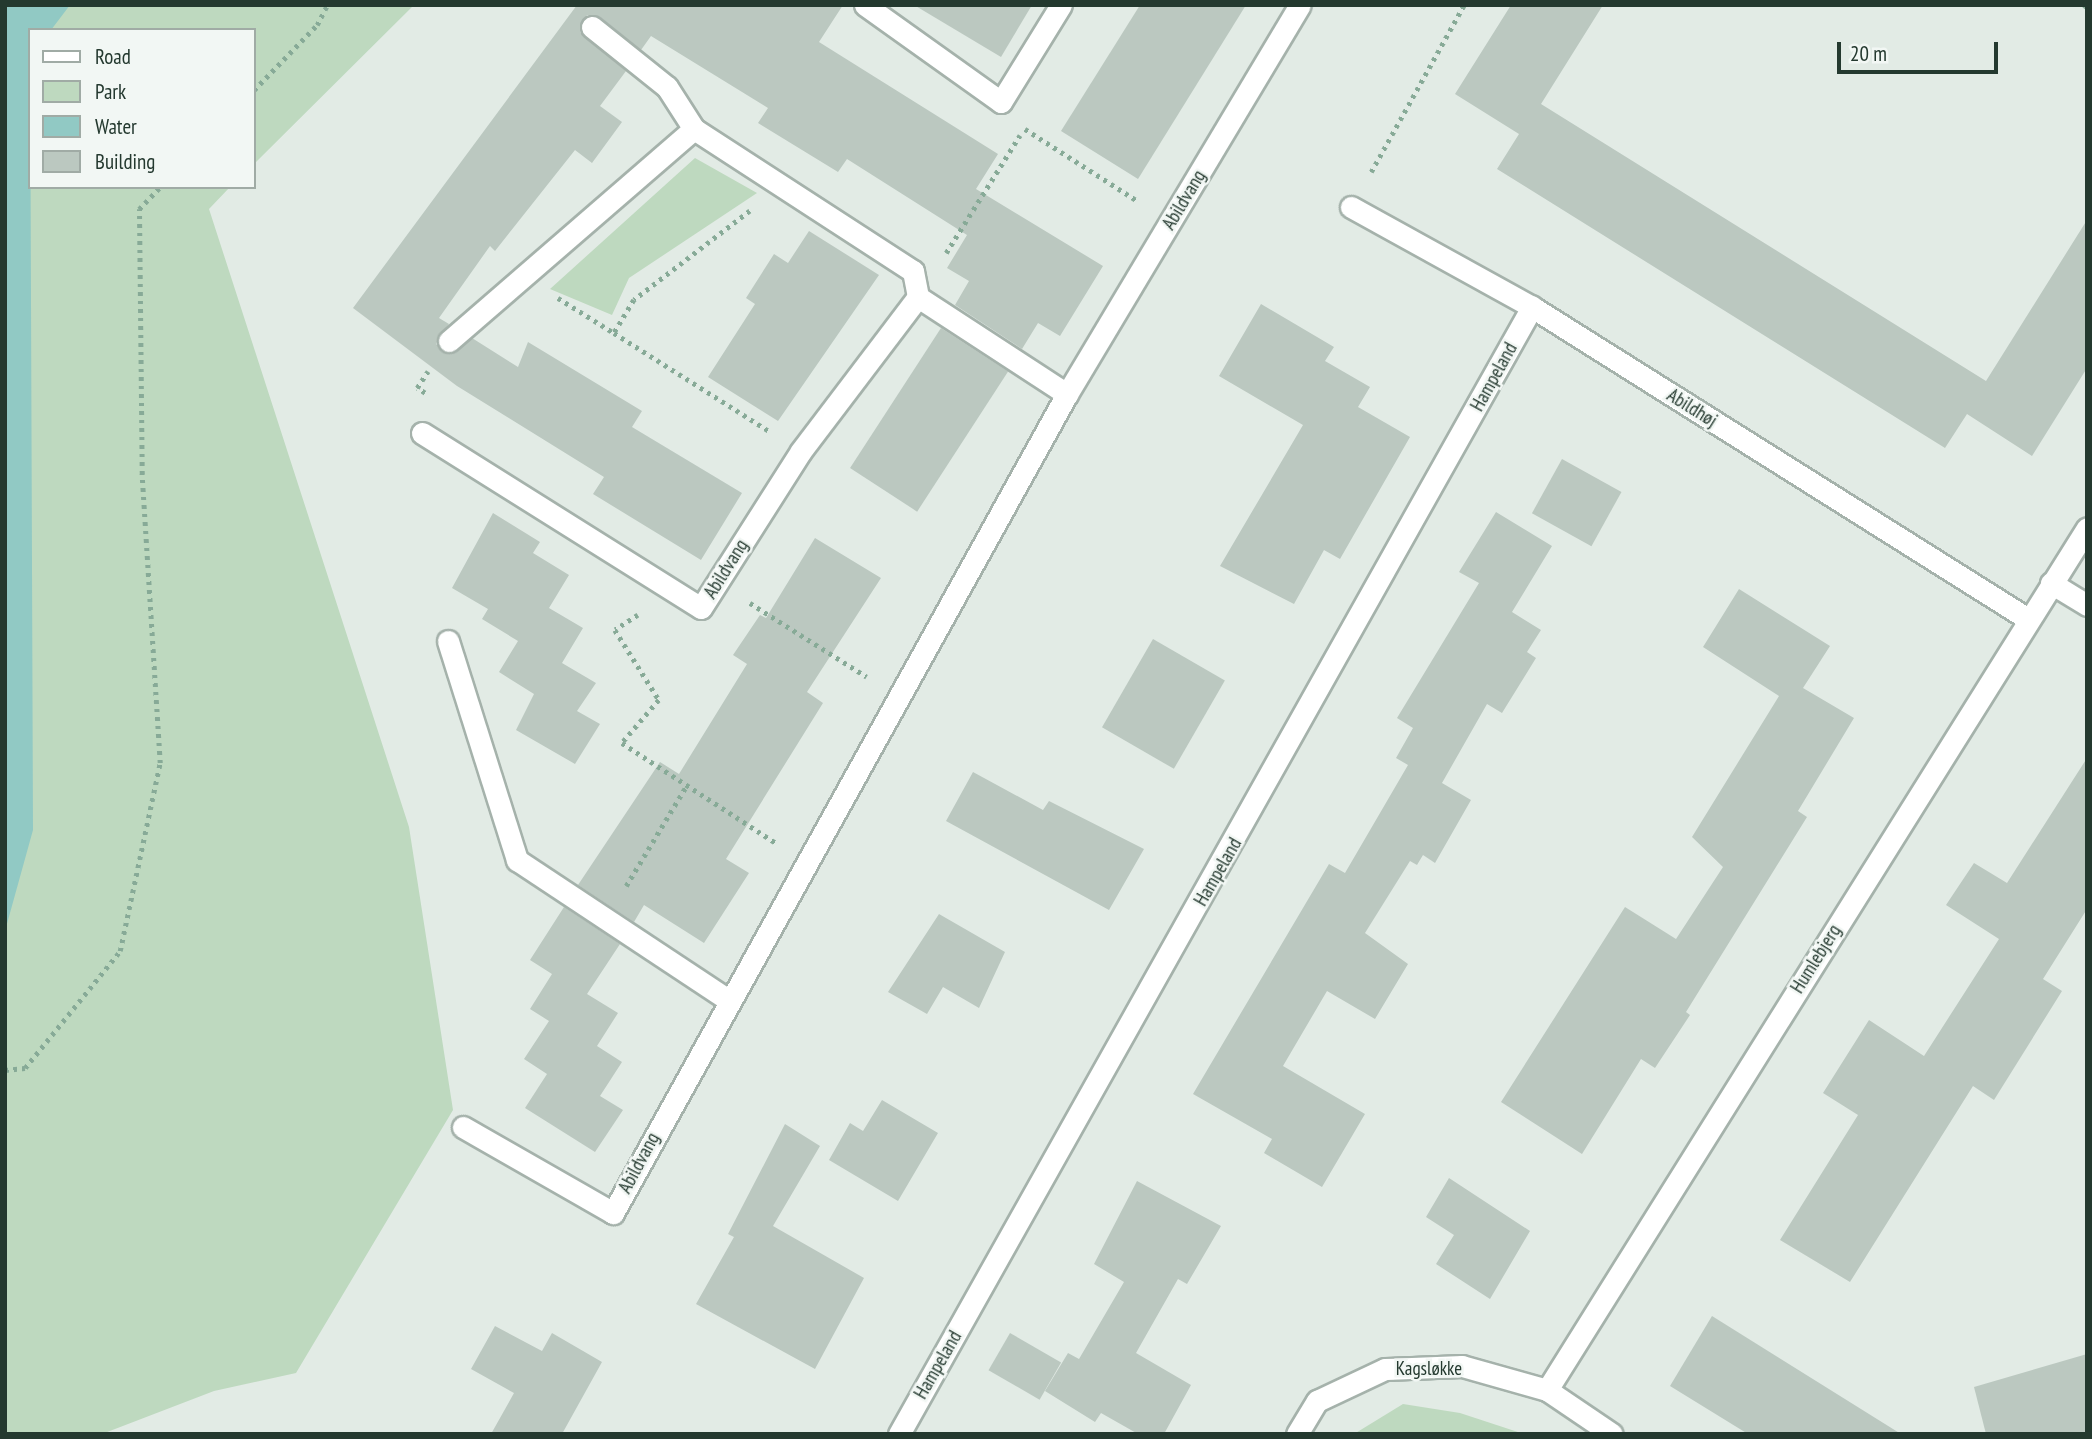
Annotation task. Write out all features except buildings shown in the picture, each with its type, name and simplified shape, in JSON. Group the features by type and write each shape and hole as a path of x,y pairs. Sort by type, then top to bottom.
{"street":[{"path":"865,5 1001,102 1061,5"},
{"name":"Abildvang","path":"463,1127 613,1213 727,999 1067,394 1300,5"},
{"path":"592,27 667,87 694,129 914,271 918,297 1067,394"},
{"path":"449,341 694,129"},
{"name":"Abildhøj","path":"1351,207 1532,307 2028,619"},
{"name":"Abildvang","path":"422,433 701,608 801,451 918,297"},
{"name":"Hampeland","path":"899,1434 1532,307"},
{"name":"Humlebjerg","path":"1547,1390 2087,528"},
{"path":"2051,583 2087,605"},
{"path":"448,640 517,860 727,999"},
{"name":"Kagsløkke","path":"1297,1434 1317,1401 1385,1369 1462,1366 1547,1390 1612,1434"}],"path":[{"path":"256,88 317,25 327,5"},
{"path":"1351,207 1464,5"},
{"path":"918,297 1024,129"},
{"path":"1031,134 1171,222"},
{"path":"614,333 634,300 782,187"},
{"path":"5,1070 25,1068 120,951 160,762 142,474 139,209 158,189"},
{"path":"561,300 801,451"},
{"path":"717,582 897,696"},
{"path":"675,592 615,630 659,700 622,743 804,861"},
{"path":"606,919 687,785"}],"green space":[{"path":"5,5 414,5 256,162 256,28 28,28 28,189 228,189 209,209 409,827 453,1110 296,1373 214,1391 102,1434 5,1434"},
{"path":"695,158 757,193 629,278 612,315 550,289"},
{"path":"1403,1404 1460,1413 1524,1434 1354,1434"}],"water":[{"path":"5,5 70,5 53,28 28,28 33,830 5,931"}]}
